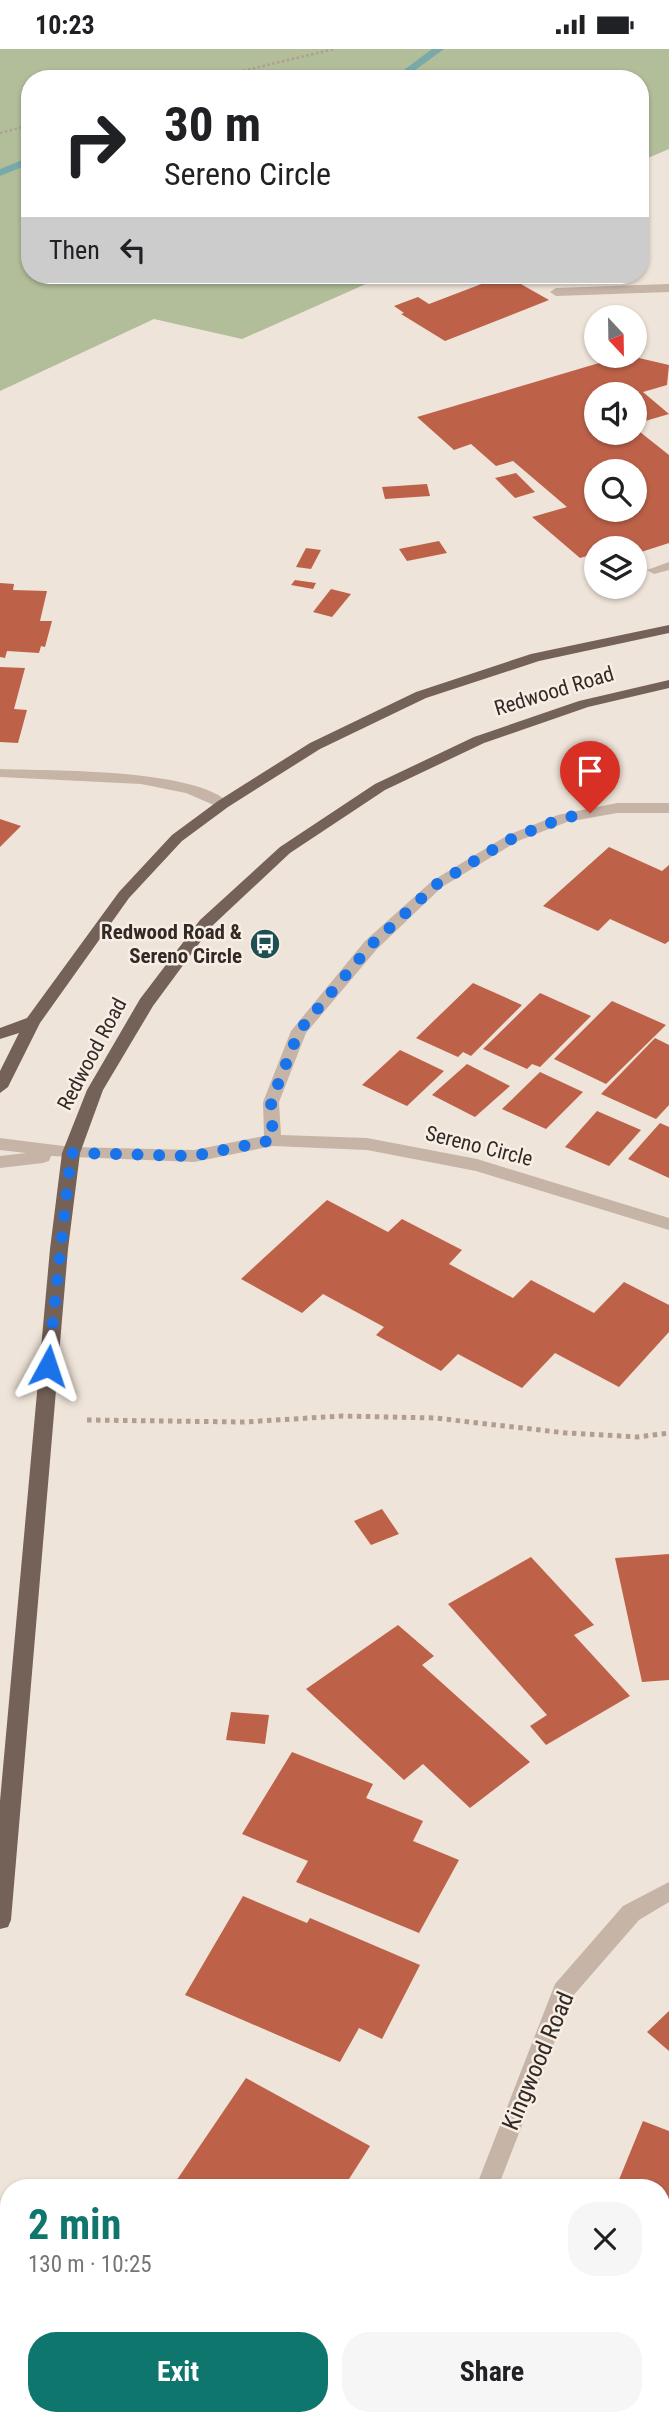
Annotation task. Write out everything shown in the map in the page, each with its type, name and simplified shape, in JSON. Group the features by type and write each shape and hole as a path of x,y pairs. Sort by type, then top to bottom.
{"main road":[{"name":"Redwood Road","path":"0,1087 33,1022 124,895 177,838 223,804 315,746 421,695 536,657 669,629"},
{"name":"Redwood Road","path":"0,1920 55,1286 71,1153 95,1090 146,1003 206,923 285,851 380,787 479,740 584,704 669,684"},
{"path":"0,1034 33,1022"}],"street":[{"path":"556,292 669,288"},
{"path":"654,570 669,566"},
{"path":"0,773 141,780 190,789 223,804"},
{"path":"273,1140 271,1102 299,1031 371,945 437,884 513,838 563,818 617,808 669,808"},
{"name":"Sereno Circle","path":"71,1153 194,1156 273,1140 367,1144 477,1165 669,1224"},
{"path":"0,1144 71,1153"},
{"path":"0,1162 71,1153"},
{"name":"Kingwood Road","path":"490,2179 563,1991 631,1913 669,1891"}],"path":[{"path":"246,70 334,49"},
{"path":"0,133 21,127"},
{"path":"43,1419 244,1422 342,1416 435,1418 566,1433 636,1437 669,1433"}],"green space":[{"path":"0,49 669,49 669,149 649,158 649,70 21,70 21,284 366,284 242,339 154,319 0,391"}],"building":[{"path":"481,284 521,284 549,300 445,341 401,314 404,313 394,306 418,297 429,304"},
{"path":"648,360 669,365 667,385 647,391 647,382 584,382 584,445 647,445 647,438 669,455 669,543 647,550 647,536 584,536 584,557 580,558 532,517 567,507 513,461 496,466 471,444 454,450 417,417 584,367 647,368"},
{"path":"647,395 669,414 647,420"},
{"path":"516,473 535,492 515,498 495,478"},
{"path":"427,484 430,496 385,499 382,487"},
{"path":"439,541 447,553 407,561 399,549"},
{"path":"306,548 321,550 311,569 296,567"},
{"path":"295,580 316,583 313,589 291,585"},
{"path":"0,583 14,584 13,590 47,591 40,621 52,621 45,647 41,646 39,653 7,651 5,658 0,657"},
{"path":"331,589 351,594 332,617 313,612"},
{"path":"0,667 25,668 14,709 27,710 18,743 0,742"},
{"path":"0,819 21,826 0,847"},
{"path":"609,847 662,871 669,865 669,941 665,944 610,919 598,931 543,906"},
{"path":"473,983 522,1005 471,1056 463,1052 458,1057 416,1038"},
{"path":"540,993 591,1016 540,1067 532,1064 527,1069 483,1049"},
{"path":"612,1001 666,1025 606,1084 554,1059"},
{"path":"655,1038 669,1045 669,1105 656,1119 601,1094"},
{"path":"400,1050 444,1071 407,1106 362,1085"},
{"path":"467,1064 510,1086 475,1117 432,1095"},
{"path":"540,1072 583,1092 546,1129 502,1109"},
{"path":"597,1111 641,1130 609,1166 565,1147"},
{"path":"660,1123 669,1127 669,1178 628,1159"},
{"path":"327,1200 388,1232 402,1219 462,1250 449,1264 513,1298 531,1280 594,1313 624,1282 669,1305 669,1332 619,1387 555,1353 522,1388 458,1354 441,1371 376,1335 384,1327 323,1294 302,1313 241,1279"},
{"path":"382,1509 399,1534 371,1545 354,1521"},
{"path":"669,1554 669,1680 642,1682 615,1558"},
{"path":"531,1557 594,1625 574,1635 630,1696 546,1745 530,1726 547,1715 448,1604"},
{"path":"398,1625 434,1656 422,1665 530,1762 470,1808 423,1764 404,1780 306,1689"},
{"path":"231,1712 269,1715 265,1744 226,1740"},
{"path":"292,1752 373,1784 366,1798 423,1821 413,1841 459,1860 419,1933 296,1882 308,1861 242,1834"},
{"path":"243,1896 307,1923 310,1918 420,1965 382,2039 359,2028 340,2062 185,1995"},
{"path":"669,2011 669,2051 647,2032"},
{"path":"246,2078 370,2146 349,2179 177,2179"},
{"path":"643,2121 669,2131 669,2179 619,2179"}],"waterway":[{"path":"411,70 439,49"},
{"path":"0,173 21,164"}],"place":[{"name":"Redwood Road & Sereno Circle","path":"265,944"}],"route":[{"path":"48,1366 71,1153 194,1156 273,1140 271,1102 299,1031 371,945 437,884 494,849 513,838 563,818 590,813"}]}
